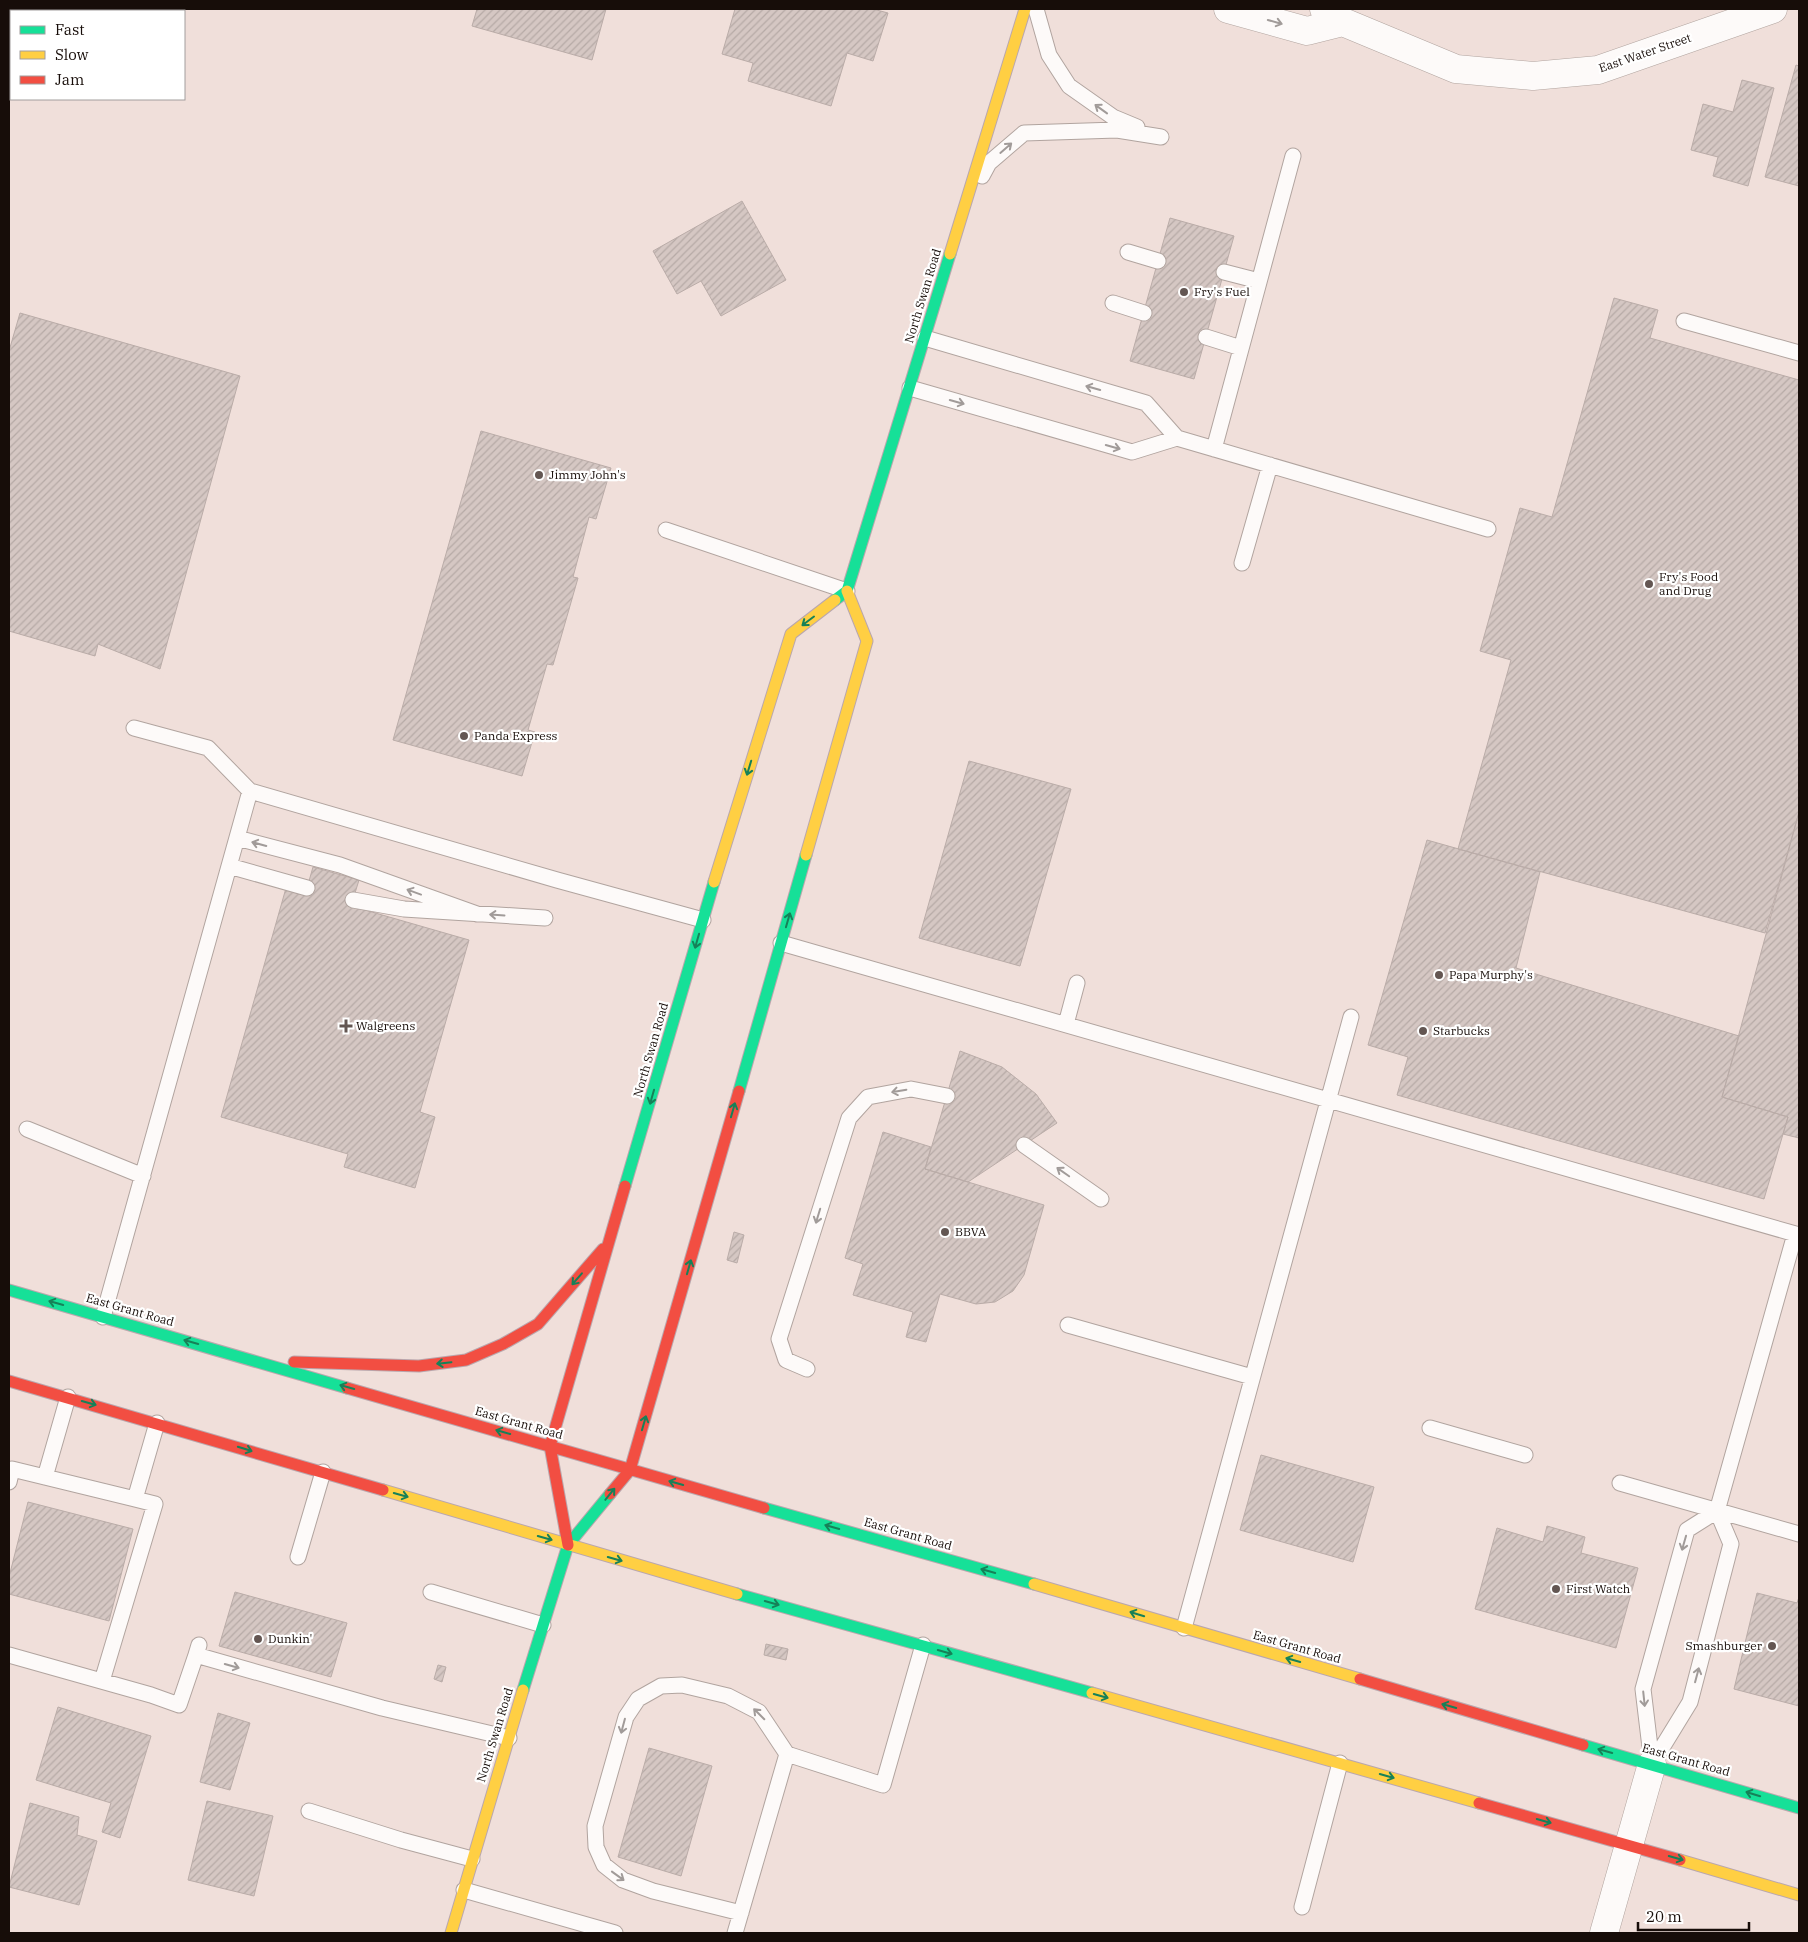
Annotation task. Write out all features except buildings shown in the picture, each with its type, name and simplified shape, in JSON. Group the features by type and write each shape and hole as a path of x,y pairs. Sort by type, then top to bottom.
{"main road":[{"name":"North Swan Road","path":"568,1545 550,1446 703,920 791,634 847,591 1025,9"},
{"name":"North Swan Road","path":"451,1933 568,1545 630,1470 868,641 847,591"},
{"path":"256,1361 419,1366 466,1360 503,1344 538,1324 609,1242"},
{"name":"East Grant Road","path":"9,1290 630,1470 1035,1584 1799,1808"},
{"path":"9,1381 568,1545 1629,1845 1799,1895"}],"street":[{"name":"East Water Street","path":"1228,9 1307,31 1333,16 1456,69 1533,76 1598,70 1773,9"},
{"path":"1604,1933 1652,1764"}],"lane":[{"path":"962,218 989,163 1024,133 1118,130 1161,137 1113,117 1069,86 1049,55 1036,9"},
{"path":"1214,449 1293,156"},
{"path":"1128,252 1158,261"},
{"path":"1224,272 1259,281"},
{"path":"1113,303 1144,312"},
{"path":"1684,321 1799,353"},
{"path":"1206,337 1241,348"},
{"path":"925,338 1146,403 1177,438 1488,529"},
{"path":"910,388 1132,452 1177,438"},
{"path":"1242,563 1270,466"},
{"path":"666,530 847,591"},
{"path":"134,728 208,748 250,791 557,880 703,920"},
{"path":"103,1317 250,791"},
{"path":"237,838 340,865 476,914"},
{"path":"229,866 307,888"},
{"path":"353,900 404,908 545,918"},
{"path":"781,943 1797,1234 1718,1511 1731,1544 1690,1702 1652,1764"},
{"path":"1066,1024 1077,983"},
{"path":"1184,1628 1351,1017"},
{"path":"806,1369 786,1360 779,1339 849,1118 868,1096 911,1089 947,1096"},
{"path":"27,1129 142,1176"},
{"path":"1024,1145 1101,1199"},
{"path":"1068,1325 1252,1376"},
{"path":"45,1477 68,1397"},
{"path":"135,1499 157,1423"},
{"path":"1430,1428 1525,1456"},
{"path":"9,1482 12,1469 155,1504 102,1681"},
{"path":"298,1557 322,1472"},
{"path":"1620,1483 1799,1534"},
{"path":"1652,1764 1643,1689 1687,1530 1718,1511"},
{"path":"431,1592 543,1625"},
{"path":"741,1913 653,1891 623,1880 604,1865 596,1847 595,1826 626,1716 638,1698 661,1686 682,1685 728,1696 760,1712 787,1754 883,1784 923,1646"},
{"path":"9,1655 151,1695 179,1705 197,1650 382,1708 509,1738"},
{"path":"735,1933 787,1754"},
{"path":"1302,1907 1340,1763"},
{"path":"309,1811 472,1860"},
{"path":"464,1890 615,1933"}],"traffic: fast":[{"path":"835,600 847,591 950,254"},
{"path":"739,1091 806,855"},
{"path":"625,1186 714,882"},
{"path":"9,1290 347,1388"},
{"path":"523,1690 568,1545 610,1494"},
{"path":"764,1508 1034,1584"},
{"path":"737,1594 1092,1693"},
{"path":"1583,1745 1799,1808"}],"traffic: slow":[{"path":"950,254 1025,9"},
{"path":"806,855 867,641 847,591"},
{"path":"714,882 791,634 835,600"},
{"path":"383,1490 737,1594"},
{"path":"1034,1584 1360,1679"},
{"path":"451,1933 523,1690"},
{"path":"1092,1693 1479,1803"},
{"path":"1680,1860 1799,1895"}],"traffic: jam":[{"path":"610,1494 630,1470 739,1091"},
{"path":"568,1545 550,1446 625,1186"},
{"path":"294,1362 419,1366 466,1360 503,1344 538,1324 603,1249"},
{"path":"9,1381 383,1490"},
{"path":"347,1388 764,1508"},
{"path":"1360,1679 1583,1745"},
{"path":"1479,1803 1680,1860"}],"place":[{"name":"Fry's Fuel","path":"1184,292"},
{"name":"Jimmy John's","path":"539,475"},
{"name":"Fry's Food and Drug","path":"1649,584"},
{"name":"Panda Express","path":"464,736"},
{"name":"Papa Murphy's","path":"1439,975"},
{"name":"Walgreens","path":"346,1026"},
{"name":"Starbucks","path":"1423,1031"},
{"name":"BBVA","path":"945,1232"},
{"name":"First Watch","path":"1556,1589"},
{"name":"Dunkin'","path":"258,1639"},
{"name":"Smashburger","path":"1772,1646"}]}
